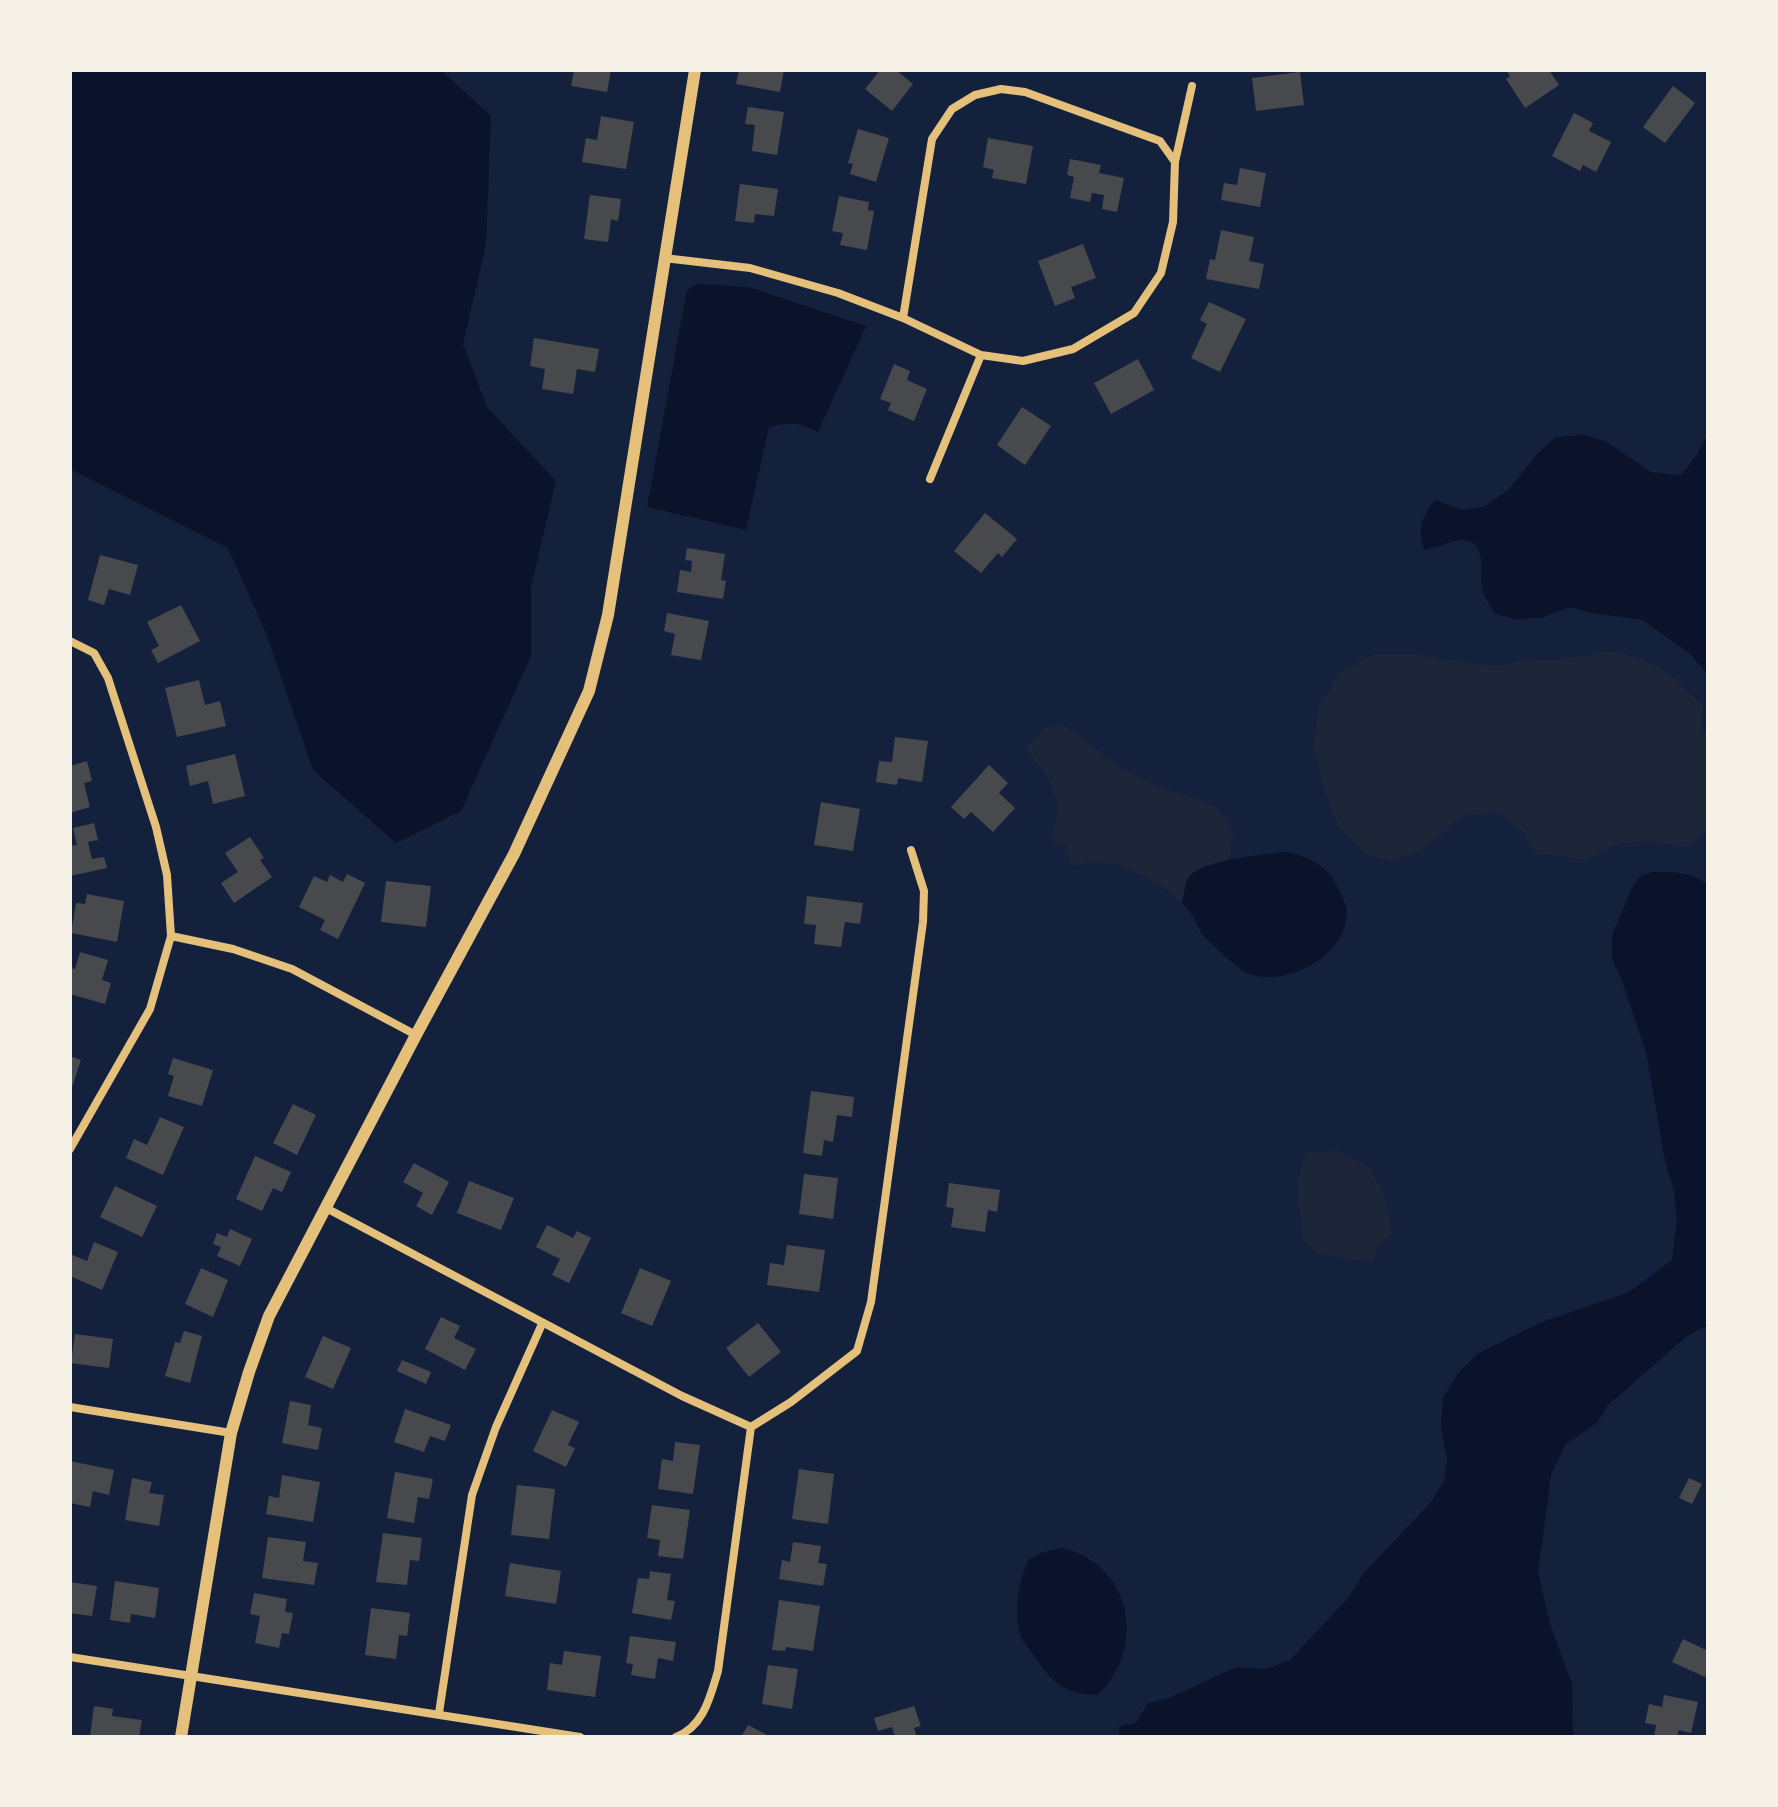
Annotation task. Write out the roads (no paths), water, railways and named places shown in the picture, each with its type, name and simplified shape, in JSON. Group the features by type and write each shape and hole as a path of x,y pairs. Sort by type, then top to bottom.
{"street":[{"path":"181,1737 231,1433 269,1316 514,854 589,691 608,615 695,70"},
{"path":"664,258 750,268 838,293 903,318 981,355 1023,361 1073,349 1134,313 1161,273 1173,222 1175,162 1192,86"},
{"path":"903,318 932,139 952,109 975,95 1001,89 1025,92 1160,141 1175,162"},
{"path":"930,479 981,355"},
{"path":"70,641 94,653 108,678 156,827 167,875 171,936 150,1009 70,1148"},
{"path":"751,1427 791,1402 857,1351 871,1302 923,922 924,891 911,850"},
{"path":"171,936 233,949 292,969 416,1035"},
{"path":"326,1208 542,1324 682,1396 751,1427"},
{"path":"439,1713 472,1495 496,1427 542,1324"},
{"path":"70,1407 231,1433"},
{"path":"676,1737 689,1732 707,1707 718,1671 751,1427"},
{"path":"70,1657 580,1737"}]}
